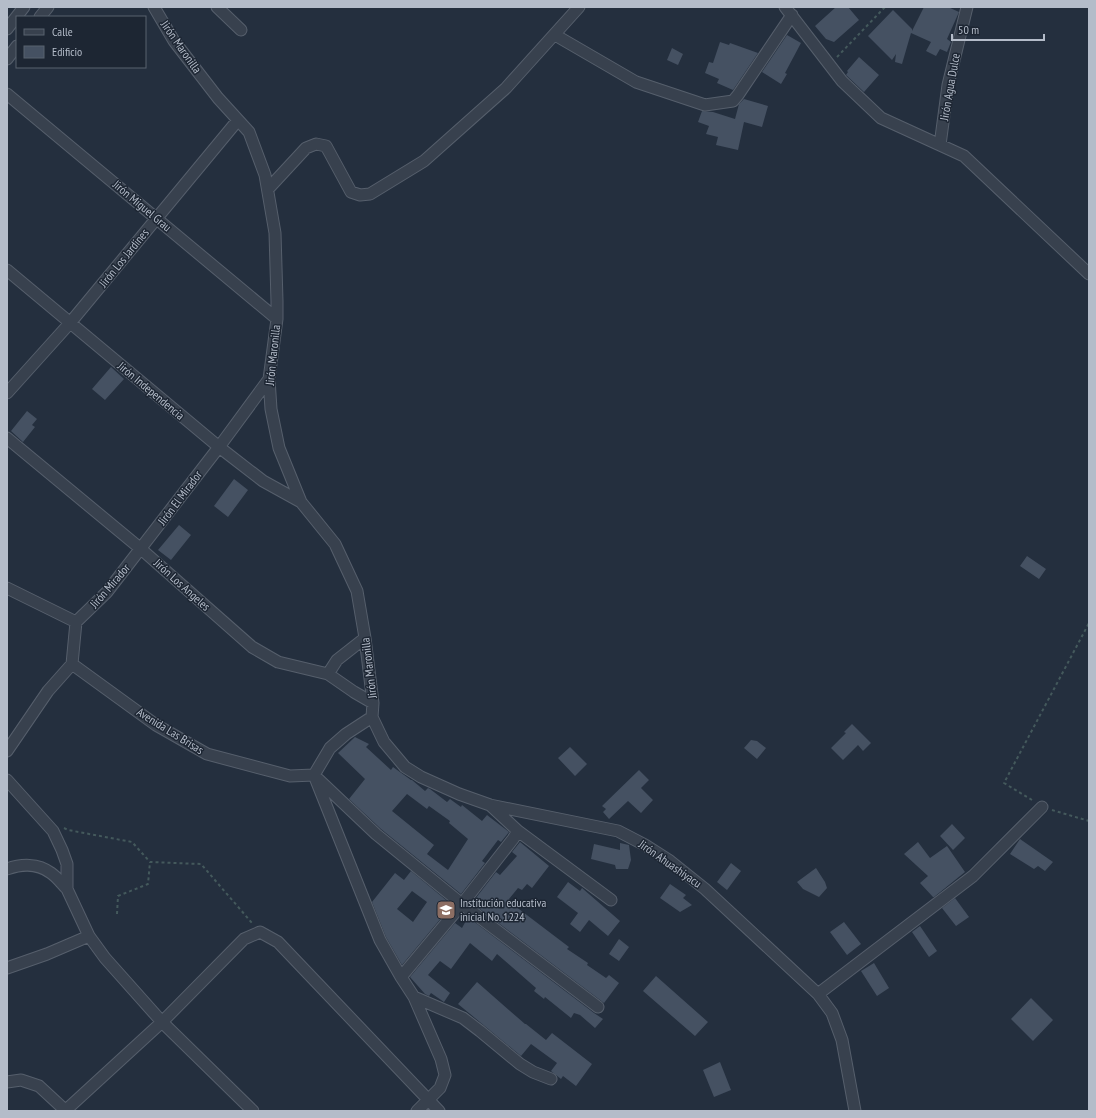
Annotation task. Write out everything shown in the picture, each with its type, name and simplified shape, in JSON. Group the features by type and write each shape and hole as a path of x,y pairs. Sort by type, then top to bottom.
{"street":[{"path":"17,16 24,7"},
{"path":"41,16 48,7"},
{"name":"Jirón Maronilla","path":"154,7 174,41 218,98 249,132 265,174 275,233 277,320 269,379 272,409 279,448 301,502 335,544 357,591 366,638 373,703 372,716"},
{"path":"217,7 241,30"},
{"path":"268,189 306,148 316,144 326,146 351,192 360,195 370,194 424,161 506,88 579,7"},
{"name":"Jirón Agua Dulce","path":"940,145 948,85 967,7"},
{"path":"555,35 636,82 705,105 733,101 789,11 842,81 881,118 964,156 1089,274"},
{"path":"7,29 16,17"},
{"path":"7,59 16,47"},
{"name":"Jirón Miguel Grau","path":"7,94 277,320"},
{"name":"Jirón Los Jardines","path":"7,393 70,323 238,120"},
{"name":"Jirón Independencia","path":"7,270 219,447 263,481 301,502"},
{"name":"Jirón El Mirador","path":"141,549 269,379"},
{"name":"Jirón Los Angeles","path":"7,438 141,549 252,648 278,662 328,674 373,703"},
{"name":"Jirón Mirador","path":"76,622 107,592 141,549"},
{"path":"7,588 76,622 72,664 48,691 7,751"},
{"path":"328,674 337,660 366,638"},
{"name":"Avenida Las Brisas","path":"72,664 156,725 208,754 290,776 314,775"},
{"path":"314,775 330,748 346,734 372,716"},
{"name":"Jirón Ahuashiyacu","path":"372,716 384,742 405,767 421,777 459,794 490,805 618,831 645,845 670,861 705,888 818,994 832,1013 842,1040 855,1111"},
{"path":"314,775 376,834 462,904 598,1007"},
{"path":"314,775 380,940 401,978 414,997 442,1059 445,1075 440,1088 417,1111"},
{"path":"7,780 53,831 67,864 67,889"},
{"path":"490,805 518,831 611,900"},
{"path":"818,994 973,876 1042,807"},
{"path":"401,978 462,904 518,831"},
{"path":"7,869 17,866 32,865 50,872 67,889 89,936 105,958 162,1022 252,1111"},
{"path":"7,1082 20,1080 39,1086 66,1111 162,1022 244,939 260,932 278,942 439,1111"},
{"path":"7,968 47,954 89,936"},
{"path":"414,997 463,1018 520,1064 533,1072 551,1079"}],"path":[{"path":"830,65 885,7"},
{"path":"1089,623 1004,783 1042,807 1089,822"},
{"path":"62,827 68,830 132,842 150,862 201,864 260,932"},
{"path":"117,914 118,896 148,884 150,862"}],"building":[{"path":"836,7 848,7 859,20 834,42 826,39 815,26"},
{"path":"924,7 948,7 959,12 947,39 951,42 947,52 940,49 936,56 926,51 931,42 911,33 902,64 895,62 896,54 892,60 868,36 893,10 912,29 912,31"},
{"path":"787,35 801,43 785,73 787,74 781,84 762,72"},
{"path":"720,42 729,45 730,43 758,53 733,90 717,83 719,79 705,73 709,62 713,63"},
{"path":"672,48 683,54 678,65 667,60"},
{"path":"859,57 879,75 864,92 846,75 848,72 847,71"},
{"path":"744,99 768,106 762,127 744,122 738,150 716,145 718,137 706,134 709,126 698,122 702,111 713,112 735,119 739,104"},
{"path":"111,367 124,379 105,400 92,389"},
{"path":"27,411 37,419 32,425 35,427 23,442 11,431"},
{"path":"234,479 248,490 228,517 214,506"},
{"path":"179,525 191,535 171,560 158,550"},
{"path":"1027,556 1046,569 1039,579 1020,566"},
{"path":"852,724 871,743 863,751 858,745 843,760 831,748 846,733 844,732"},
{"path":"355,737 369,744 366,747 391,770 393,767 425,791 428,788 447,802 450,799 461,807 462,805 482,821 487,815 509,832 501,842 498,840 482,861 485,863 461,894 381,829 349,799 365,779 338,753","holes":["407,794 427,809 429,806 450,821 449,823 468,839 448,870 427,854 434,845 392,811"]},
{"path":"751,740 757,741 766,748 757,759 744,748"},
{"path":"570,747 587,764 575,776 558,758"},
{"path":"639,770 649,780 641,788 653,800 641,813 628,801 609,819 603,812 606,809 602,806"},
{"path":"952,824 965,838 953,850 940,836"},
{"path":"1020,839 1053,862 1045,871 1038,866 1034,869 1010,854"},
{"path":"520,842 549,866 532,888 527,884 522,890 518,888 509,899 512,902 511,903 569,947 567,949 588,963 587,965 606,978 609,975 619,983 604,1003 472,903 496,872 500,875 517,856 512,852"},
{"path":"918,842 930,858 947,846 965,872 934,897 920,883 928,876 904,854"},
{"path":"620,843 629,845 631,860 628,869 616,869 615,865 591,859 594,844 620,850"},
{"path":"731,863 741,871 727,890 717,882"},
{"path":"816,868 827,888 819,897 803,889 797,882"},
{"path":"411,871 452,905 402,965 386,937 372,902 395,873 404,880","holes":["412,891 427,902 413,922 397,909"]},
{"path":"568,882 580,891 582,888 620,921 608,936 589,920 580,932 570,924 578,913 557,897"},
{"path":"670,884 686,895 683,898 692,905 680,912 660,898"},
{"path":"955,898 969,917 956,926 942,908"},
{"path":"468,917 603,1019 595,1028 580,1015 574,1013 571,1018 545,997 544,999 534,991 536,988 497,954 492,961 470,943 451,969 440,961 428,975 450,993 444,1002 431,993 429,996 425,994 410,977 455,923 462,928"},
{"path":"844,922 861,944 847,955 830,932"},
{"path":"920,926 937,951 929,957 912,932"},
{"path":"619,939 629,947 619,961 609,954"},
{"path":"874,963 889,988 877,996 861,971"},
{"path":"656,976 708,1022 695,1036 643,991"},
{"path":"477,982 525,1024 546,1040 552,1033 592,1064 576,1086 563,1076 561,1079 551,1071 557,1063 531,1044 521,1056 458,1004"},
{"path":"1031,998 1053,1020 1033,1041 1011,1019"},
{"path":"720,1062 731,1090 714,1097 703,1070"}],"place":[{"name":"Institución educativa inicial No. 1224","path":"446,910"}]}
